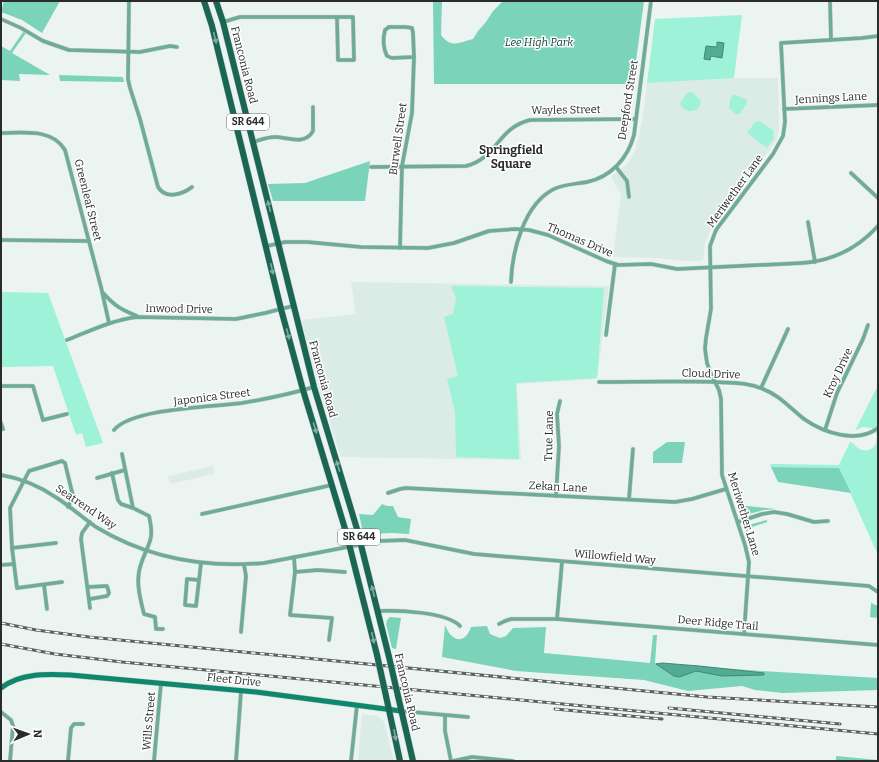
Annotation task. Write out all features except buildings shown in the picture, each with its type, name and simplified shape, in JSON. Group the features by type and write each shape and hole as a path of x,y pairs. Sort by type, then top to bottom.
{"main road":[{"name":"Franconia Road","path":"204,1 212,26 281,309 303,390 350,546 377,655 400,761"},
{"name":"Franconia Road","path":"216,1 223,22 314,387 361,543 413,761"},
{"path":"247,168 259,167"}],"street":[{"path":"129,1 129,85 140,119 158,187 161,191 168,194 184,192 192,187"},
{"name":"Deepford Street","path":"511,282 514,254 522,230 536,204 548,192 562,186 597,179 616,167 630,147 634,135 651,1"},
{"path":"830,1 831,40"},
{"path":"223,22 240,17 337,17 353,18 354,60 338,60 337,17"},
{"path":"1,19 21,28 43,41 62,48 78,51 146,52 170,46 177,47"},
{"name":"Burwell Street","path":"400,248 402,166 412,113 414,57 413,33 412,28 406,26 390,27 385,30 384,51 387,56 392,58 414,57"},
{"name":"Meriwether Lane","path":"744,634 749,562 748,554 726,489 721,467 721,399 719,390 707,363 705,349 711,309 710,246 716,230 780,143 785,128 781,42 878,36"},
{"name":"Jennings Lane","path":"784,109 878,105"},
{"path":"253,142 274,137 299,140 306,137 313,131 313,107"},
{"name":"Wayles Street","path":"371,167 466,166 473,164 487,155 510,129 519,123 530,120 636,119"},
{"name":"Greenleaf Street","path":"1,133 47,135 58,140 62,145 69,161 109,323"},
{"path":"616,167 627,181 629,197"},
{"path":"851,173 878,198"},
{"path":"808,222 815,262"},
{"name":"Thomas Drive","path":"266,246 307,242 361,247 437,247 489,231 504,229 522,230 548,235 615,264 651,264 677,269 815,262 832,258 846,251 863,240 878,226"},
{"path":"874,230 878,234"},
{"path":"1,240 88,241"},
{"path":"606,334 615,264"},
{"path":"102,292 115,306 125,312 139,317"},
{"name":"Inwood Drive","path":"67,340 109,323 127,318 236,319 293,306"},
{"name":"Kroy Drive","path":"825,430 837,393 863,339 868,325"},
{"path":"761,388 788,329"},
{"name":"Cloud Drive","path":"599,382 741,383 761,388 777,396 805,420 836,434 855,436 865,435 878,428"},
{"path":"1,386 33,386 43,420 67,414"},
{"name":"Japonica Street","path":"114,430 118,425 124,422 150,414 267,399 314,387"},
{"name":"True Lane","path":"556,496 559,446 557,414 560,402"},
{"path":"1,423 1,429"},
{"path":"629,499 632,449"},
{"path":"122,454 133,508"},
{"path":"62,582 17,588 12,548 10,508 25,482 29,471 62,461 66,463 73,496 68,507"},
{"path":"97,478 125,470"},
{"path":"112,474 120,504 133,508 149,516 152,533 147,551 140,564 138,575 141,602 144,614 155,617 156,629 163,629"},
{"name":"Seatrend Way","path":"1,475 25,482 45,491 90,522 117,538 147,551 176,559 201,563 244,565 350,546"},
{"path":"202,514 332,485"},
{"name":"Zekan Lane","path":"388,493 406,488 682,501 726,489"},
{"path":"738,522 762,514 774,512 787,514 814,522 828,521"},
{"path":"90,522 82,533 81,539 90,598 90,608"},
{"name":"Willowfield Way","path":"350,546 379,541 405,540 466,553 869,586 878,592"},
{"path":"12,548 56,543"},
{"path":"294,557 295,572 290,615 332,618 330,640"},
{"path":"557,619 562,562"},
{"path":"199,580 187,579 185,605 196,606 201,563"},
{"path":"1,565 14,564"},
{"path":"240,632 246,576 244,565"},
{"path":"295,572 318,570 345,572"},
{"path":"44,585 47,609"},
{"path":"88,587 105,586 108,588 109,593 107,596 90,598"},
{"path":"378,611 406,611 439,617 456,622 460,626"},
{"name":"Deer Ridge Trail","path":"499,624 511,619 557,619 878,645"},
{"name":"Fleet Drive","path":"1,688 14,680 45,675 70,675 241,691 401,711 468,717"},
{"name":"Wills Street","path":"154,761 161,683"},
{"path":"236,761 241,691"},
{"path":"351,761 357,705"},
{"path":"1,712 11,720 13,726 10,761"},
{"path":"445,716 445,731 452,761 472,757 513,761"},
{"path":"68,761 71,728 74,724 83,724"}],"shaded area":[{"path":"742,15 734,78 647,83 655,19"},
{"path":"717,42 724,43 722,58 711,56 710,60 704,59 706,46 717,47"},
{"path":"734,78 778,78 779,130 776,140 771,148 712,227 705,244 703,259 700,261 686,261 655,258 613,257 621,194 611,177 627,164 636,148 642,122 647,83"},
{"path":"692,92 701,101 696,110 688,111 682,107 680,103 687,93"},
{"path":"734,94 747,100 747,103 740,114 735,114 729,108 730,99"},
{"path":"759,121 773,130 774,138 767,148 747,133 755,122"},
{"path":"351,282 609,286 597,379 517,384 521,460 341,457 321,395 301,320 356,314"},
{"path":"451,286 604,288 597,378 516,383 519,459 456,457 455,412 447,379 458,376 444,317 453,314 456,298"},
{"path":"1,292 48,293 103,443 86,447 82,433 76,435 53,366 1,367"},
{"path":"878,385 878,555 839,468 771,467 770,464 839,465 850,442 862,450 872,449 876,444 877,435 872,428 862,427 855,431"},
{"path":"213,466 214,474 170,484 168,476"},
{"path":"662,663 764,673 764,675 722,676 696,671 679,677 674,676 656,664"},
{"path":"362,714 378,716 384,722 394,761 358,761"}],"green space":[{"path":"4,1 60,1 42,33 22,20 1,12"},
{"name":"Lee High Park","path":"433,1 442,1 441,35 448,42 459,43 473,39 493,11 502,2 644,1 633,84 434,84"},
{"path":"23,32 26,33 12,53 50,75 19,74 20,81 1,80 1,46 10,51"},
{"path":"59,75 123,77 124,82 60,81"},
{"path":"370,161 365,201 273,201 268,184 305,183"},
{"path":"667,442 685,442 682,463 653,463 653,452"},
{"path":"771,467 839,468 851,493 778,482"},
{"path":"382,504 393,506 398,517 411,519 409,534 369,534 362,528 359,514 373,515"},
{"path":"737,505 776,509 764,510 745,515 741,514"},
{"path":"767,520 767,522 749,528 746,533 746,528 748,525"},
{"path":"871,603 878,606 878,618 870,617"},
{"path":"390,617 401,618 396,649 392,648 386,624"},
{"path":"445,625 451,635 458,639 464,638 471,627 487,626 490,634 500,638 506,636 513,628 546,627 544,653 650,663 653,635 657,635 655,663 878,678 878,690 783,693 755,690 742,686 688,691 644,680 516,671 442,657"},
{"path":"836,756 878,760 878,761 836,761"}],"railway":[{"path":"1,623 36,630 89,637 707,697 878,707"},
{"path":"1,644 55,654 122,662 878,734"},
{"path":"669,708 840,724"},
{"path":"555,709 662,719"}],"district":[{"name":"Springfield Square","path":"511,157"}]}
